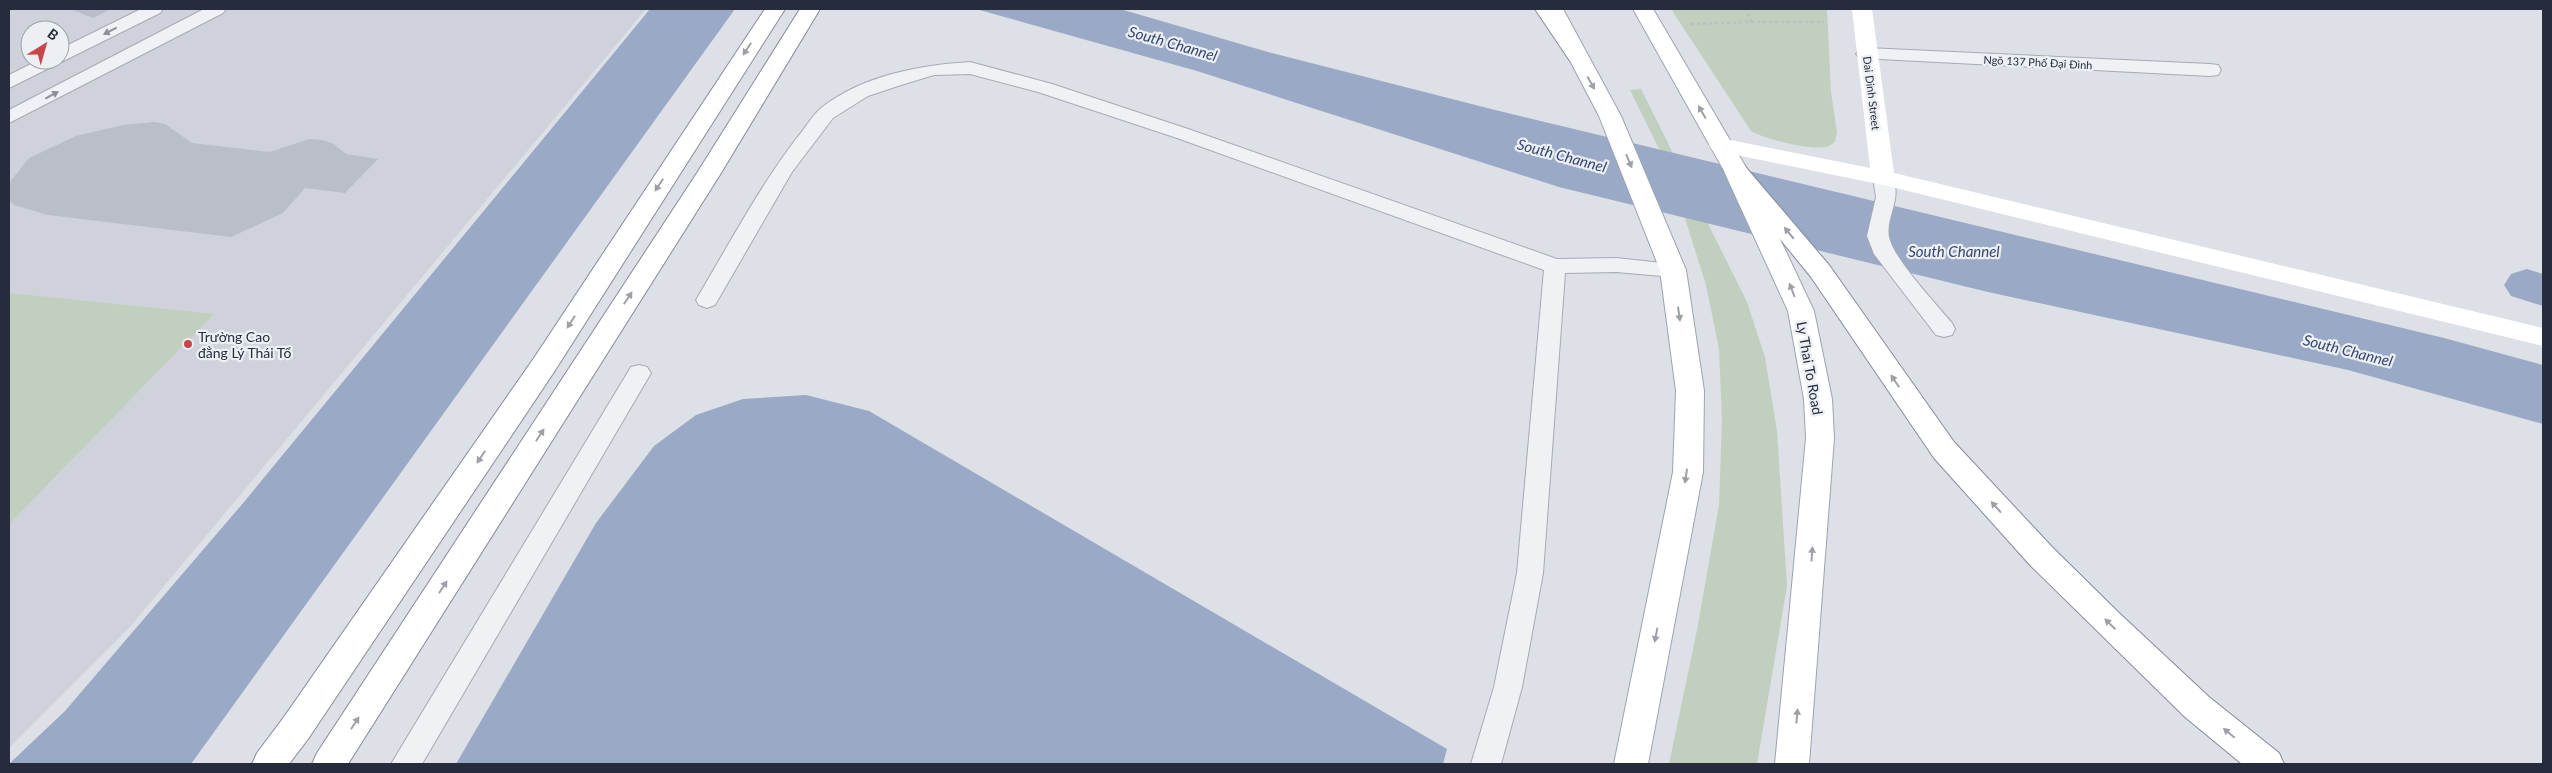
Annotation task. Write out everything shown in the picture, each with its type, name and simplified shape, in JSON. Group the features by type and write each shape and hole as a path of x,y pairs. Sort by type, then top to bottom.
{"main road":[{"path":"269,764 296,728 544,365 775,9"},
{"path":"329,764 703,182 810,9"},
{"path":"1545,9 1577,57"},
{"path":"1553,9 1610,116 1672,270 1690,391 1688,472 1632,758"},
{"name":"Ly Thai To Road","path":"1643,9 1735,169 1780,261 1801,311 1818,399 1820,438 1792,764"},
{"name":"Dai Dinh Street","path":"1862,9 1883,178"},
{"path":"1720,145 1883,178 2543,337"},
{"path":"1735,169 1820,271 1917,414 1957,464 2041,556 2107,622 2197,706 2267,764"}],"street":[{"name":"Ngõ 137 Phố Đại Đình","path":"1867,54 2210,70"}],"lane":[{"path":"70,51 154,9"},
{"path":"9,117 217,9"},
{"path":"707,300 783,170 826,114 861,92 894,81 934,70 970,68 1029,83 1174,130 1555,266 1616,265 1672,270"},
{"path":"9,82 33,70"},
{"path":"1883,178 1886,196 1878,236 1885,254 1944,329"},
{"path":"1486,764 1508,688 1530,573 1555,266"},
{"path":"406,764 639,373"}],"path":[{"path":"1746,9 1751,22"},
{"path":"1689,24 1824,22"}],"shaded area":[{"name":"Trường Cao đẳng Lý Thái Tổ","path":"9,9 646,9 129,628 9,748"}],"green space":[{"path":"1671,9 1827,9 1831,92 1837,133 1835,141 1830,146 1802,146 1778,141 1751,131"},
{"path":"1641,89 1747,302 1765,357 1777,431 1787,586 1757,764 1669,764 1697,630 1719,505 1722,420 1719,349 1706,285 1667,165 1630,90"},
{"path":"9,293 214,314 9,524"}],"water":[{"path":"650,9 735,9 191,764 9,764 65,711 244,502"},
{"name":"South Channel","path":"976,9 1120,9 1268,52 1495,110 2444,338 2543,365 2543,424 2348,370 1988,292 1559,187 1197,71"},
{"path":"806,395 869,411 1447,749 1443,764 456,764 596,523 654,446 696,415 743,399"}],"building":[{"path":"70,9 111,9 93,18"},
{"path":"154,122 165,124 192,143 270,152 309,139 323,140 334,144 346,154 378,159 345,193 305,188 283,213 231,237 48,215 14,205 9,200 9,183 29,158 76,136 123,125"}],"waterway":[{"path":"2527,285 2543,290"}],"place":[{"name":"Trường Cao đẳng Lý Thái Tổ","path":"188,344"}]}
